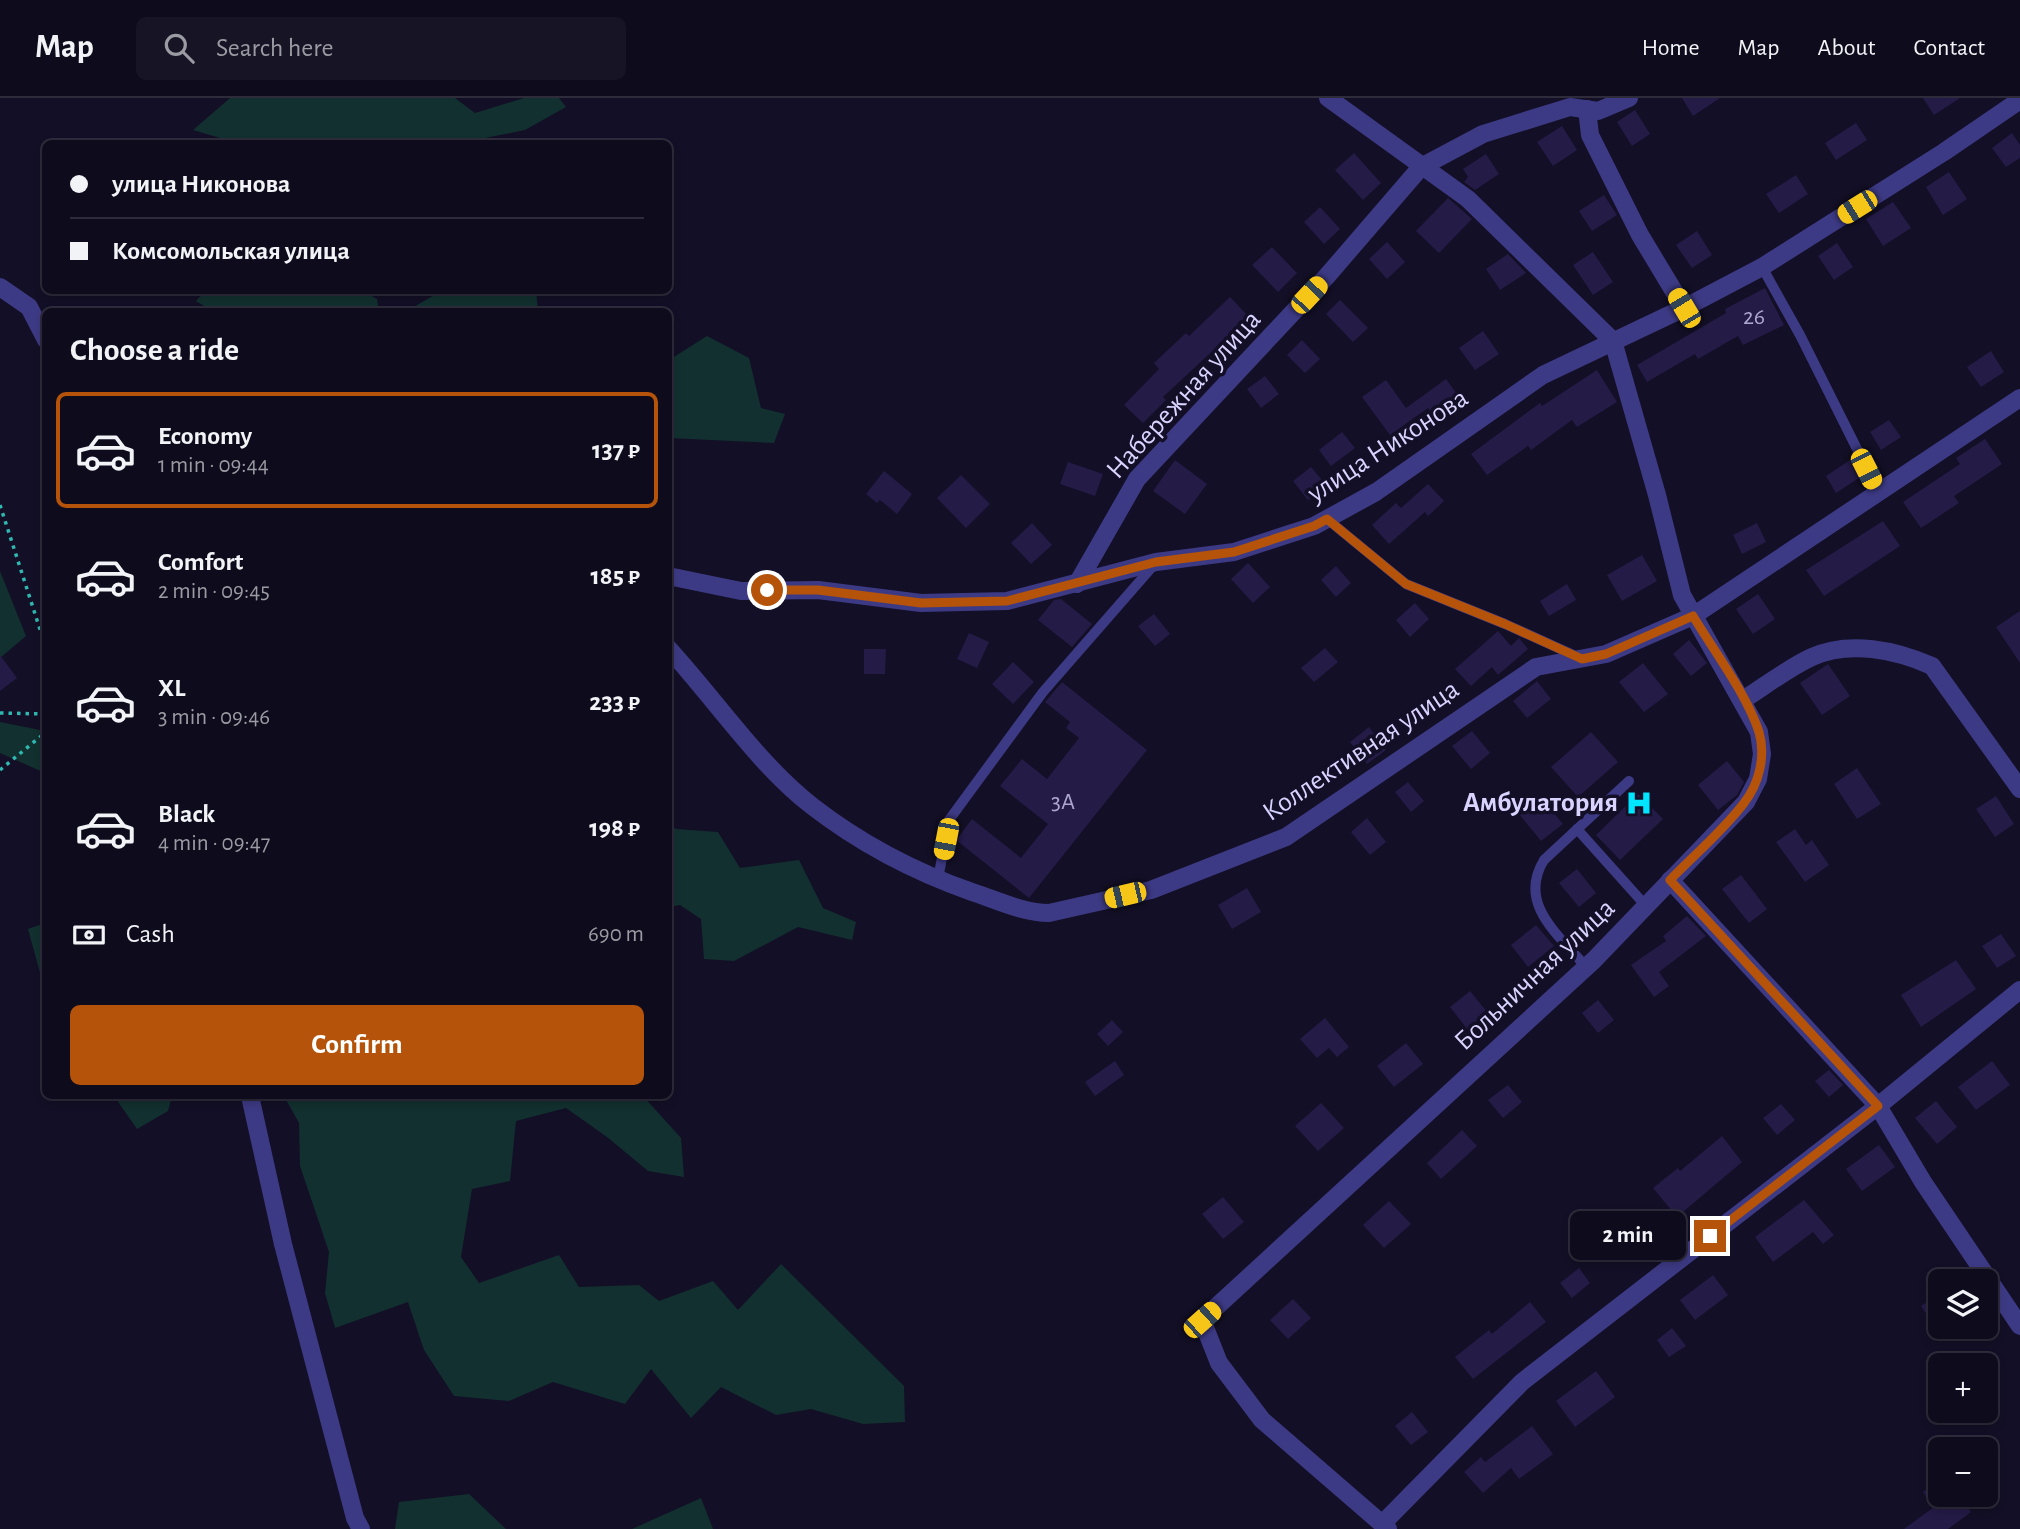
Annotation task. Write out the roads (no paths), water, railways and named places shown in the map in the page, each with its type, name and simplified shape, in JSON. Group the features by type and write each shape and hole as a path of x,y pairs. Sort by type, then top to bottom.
{"street":[{"path":"1328,98 1468,198 1613,341"},
{"name":"Набережная улица","path":"1077,584 1137,479 1318,286 1422,167 1483,134 1570,107 1598,111 1629,98"},
{"name":"улица Никонова","path":"672,577 741,591 818,590 921,603 1007,601 1156,562 1234,552 1314,526 1376,492 1543,375 1684,308 1762,267 1944,152 2020,100"},
{"path":"1587,109 1590,135 1640,235 1684,308"},
{"path":"0,287 29,307 42,332"},
{"name":"Больничная улица","path":"1385,1526 1262,1420 1219,1363 1202,1320 1586,967 1745,802 1758,779 1762,754 1759,733 1682,595 1613,341"},
{"name":"Коллективная улица","path":"672,653 757,751 811,806 878,852 938,879 1034,913 1049,913 1151,890 1286,837 1536,667 1606,654 1693,616 2020,398"},
{"path":"1743,701 1813,656 1862,647 1910,656 1932,666 2020,789"},
{"path":"1670,880 1878,1106 1923,1182 2020,1326"},
{"path":"1385,1526 1522,1382 1878,1106 2020,990"},
{"path":"251,1099 283,1244 355,1518 361,1529"}],"lane":[{"path":"1762,267 1800,335 1878,491"},
{"path":"1327,519 1406,584 1582,659"},
{"path":"938,879 949,820 1043,692 1156,562"},
{"path":"1586,967 1540,912 1535,883 1537,871 1544,860 1629,782"},
{"path":"1577,829 1646,906"}],"place":[{"name":"Амбулатория","path":"1639,803"}]}
